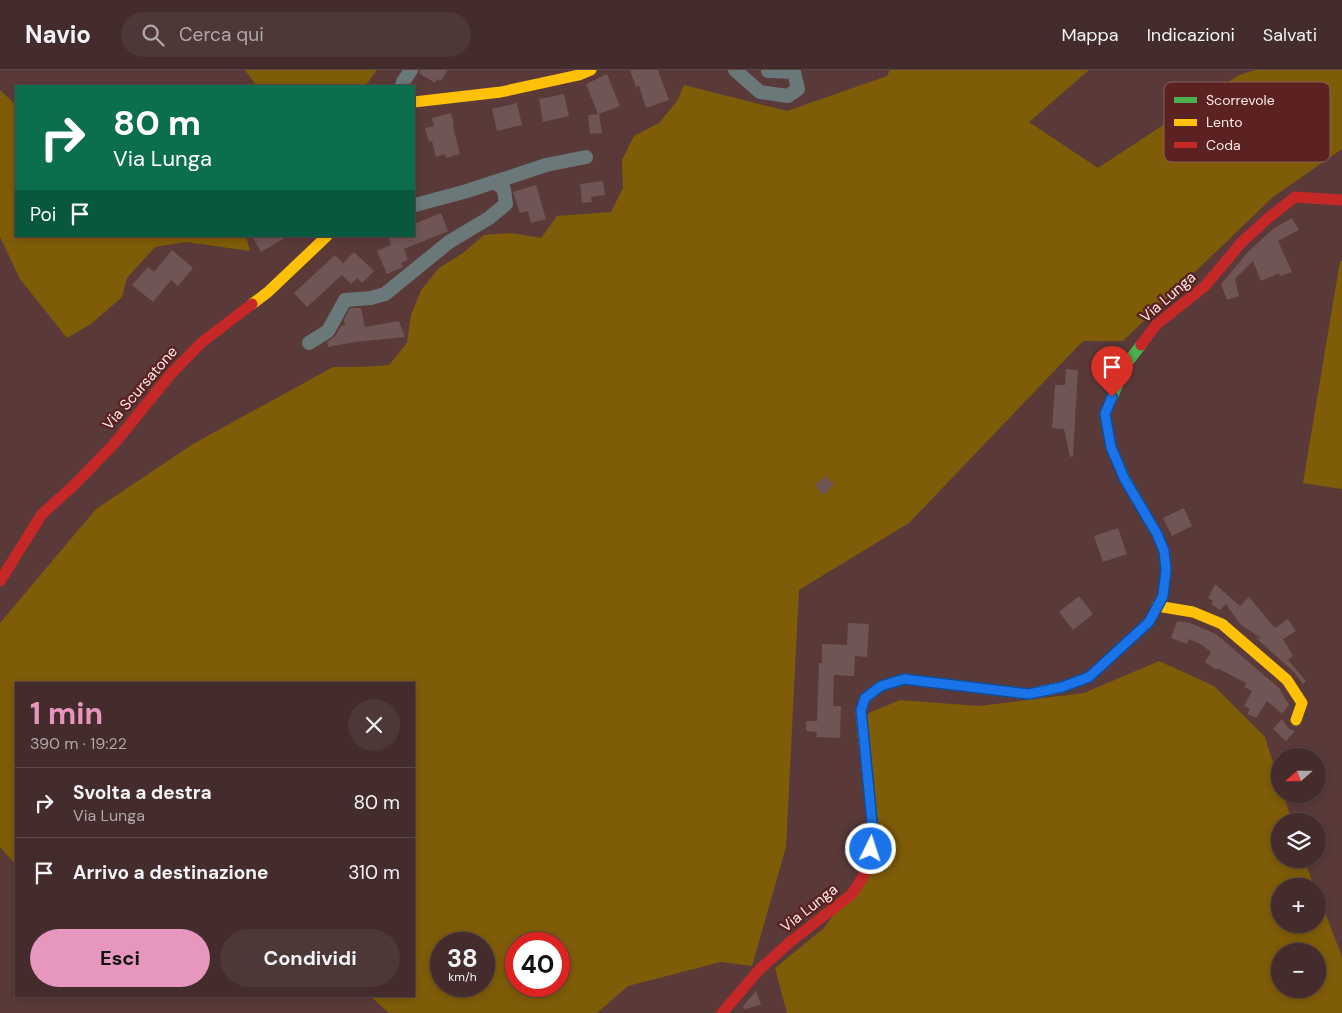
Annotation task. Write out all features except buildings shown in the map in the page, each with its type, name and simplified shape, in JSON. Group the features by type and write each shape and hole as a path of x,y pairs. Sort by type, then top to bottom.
{"street":[{"path":"402,85 411,70"},
{"path":"415,102 501,92 579,75 591,70"},
{"path":"735,70 760,92 788,96 798,89 794,72 768,71"},
{"path":"415,202 467,191 546,165 586,157"},
{"path":"309,343 328,331 345,300 371,298 385,294 449,242 489,218 506,204 504,189 494,182"},
{"name":"Via Lunga","path":"722,1013 759,970 790,942 852,894 869,867 873,832 861,710 865,698 881,686 904,679 1029,694 1062,687 1089,677 1149,622 1163,596 1166,570 1164,551 1157,534 1124,478 1111,447 1105,414 1126,363 1156,325 1205,286 1241,243 1295,197 1342,200"},
{"name":"Via Scursatone","path":"0,581 42,514 73,486 114,444 200,343 268,292 326,237"},
{"path":"1158,606 1192,612 1222,624 1240,638 1287,680 1302,703 1296,720"}],"shaded area":[{"path":"245,70 377,70 366,85 256,85"},
{"path":"890,70 1089,70 1029,122 1098,168 1164,124 1164,162 1323,162 1273,197 1123,341 1083,341 909,523 799,590 786,847 752,966 721,962 628,986 597,1013 389,1013 371,997 415,997 415,682 15,682 15,864 0,847 0,623 96,509 193,444 333,367 389,365 407,343 411,315 421,290 439,268 463,253 484,235 511,233 541,238 557,216 611,212 623,188 622,160 634,136 659,123 677,101 684,85 787,111 887,76"},
{"path":"1256,70 1342,70 1342,149 1330,157 1330,82 1228,82 1239,75"},
{"path":"0,90 15,104 15,237 246,237 250,251 186,242 155,247 127,278 122,297 91,324 67,338 20,279 0,237"},
{"path":"1340,261 1342,261 1342,489 1303,483"},
{"path":"1159,661 1214,686 1265,737 1271,756 1271,803 1286,803 1289,813 1271,813 1271,868 1307,868 1311,878 1271,878 1271,933 1326,933 1326,915 1342,957 1342,1013 787,1013 775,968 824,928 872,861 864,715 900,700 979,706 1084,693"}],"traffic: fast":[{"path":"1141,345 1127,363 1105,414 1111,447 1124,477 1157,534 1164,551 1166,570 1163,596 1145,626"}],"traffic: slow":[{"path":"415,102 501,92 579,75 591,70"},
{"path":"252,304 268,292 326,237"},
{"path":"1157,606 1193,612 1222,624 1287,680 1302,703 1296,720"},
{"path":"864,745 861,711 865,698 881,686 904,679 1029,694 1062,687 1089,677 1145,626"}],"traffic: jam":[{"path":"1141,345 1156,325 1205,286 1241,243 1295,197 1342,200"},
{"path":"0,581 42,514 73,486 114,444 170,375 201,343 252,304"},
{"path":"722,1013 759,970 790,942 852,894 869,867 873,832 864,745"}],"route":[{"path":"871,849 873,832 861,710 865,698 881,686 904,679 1029,694 1062,687 1089,677 1149,622 1163,596 1166,570 1164,551 1148,516 1124,478 1111,447 1105,414 1112,397"}]}
